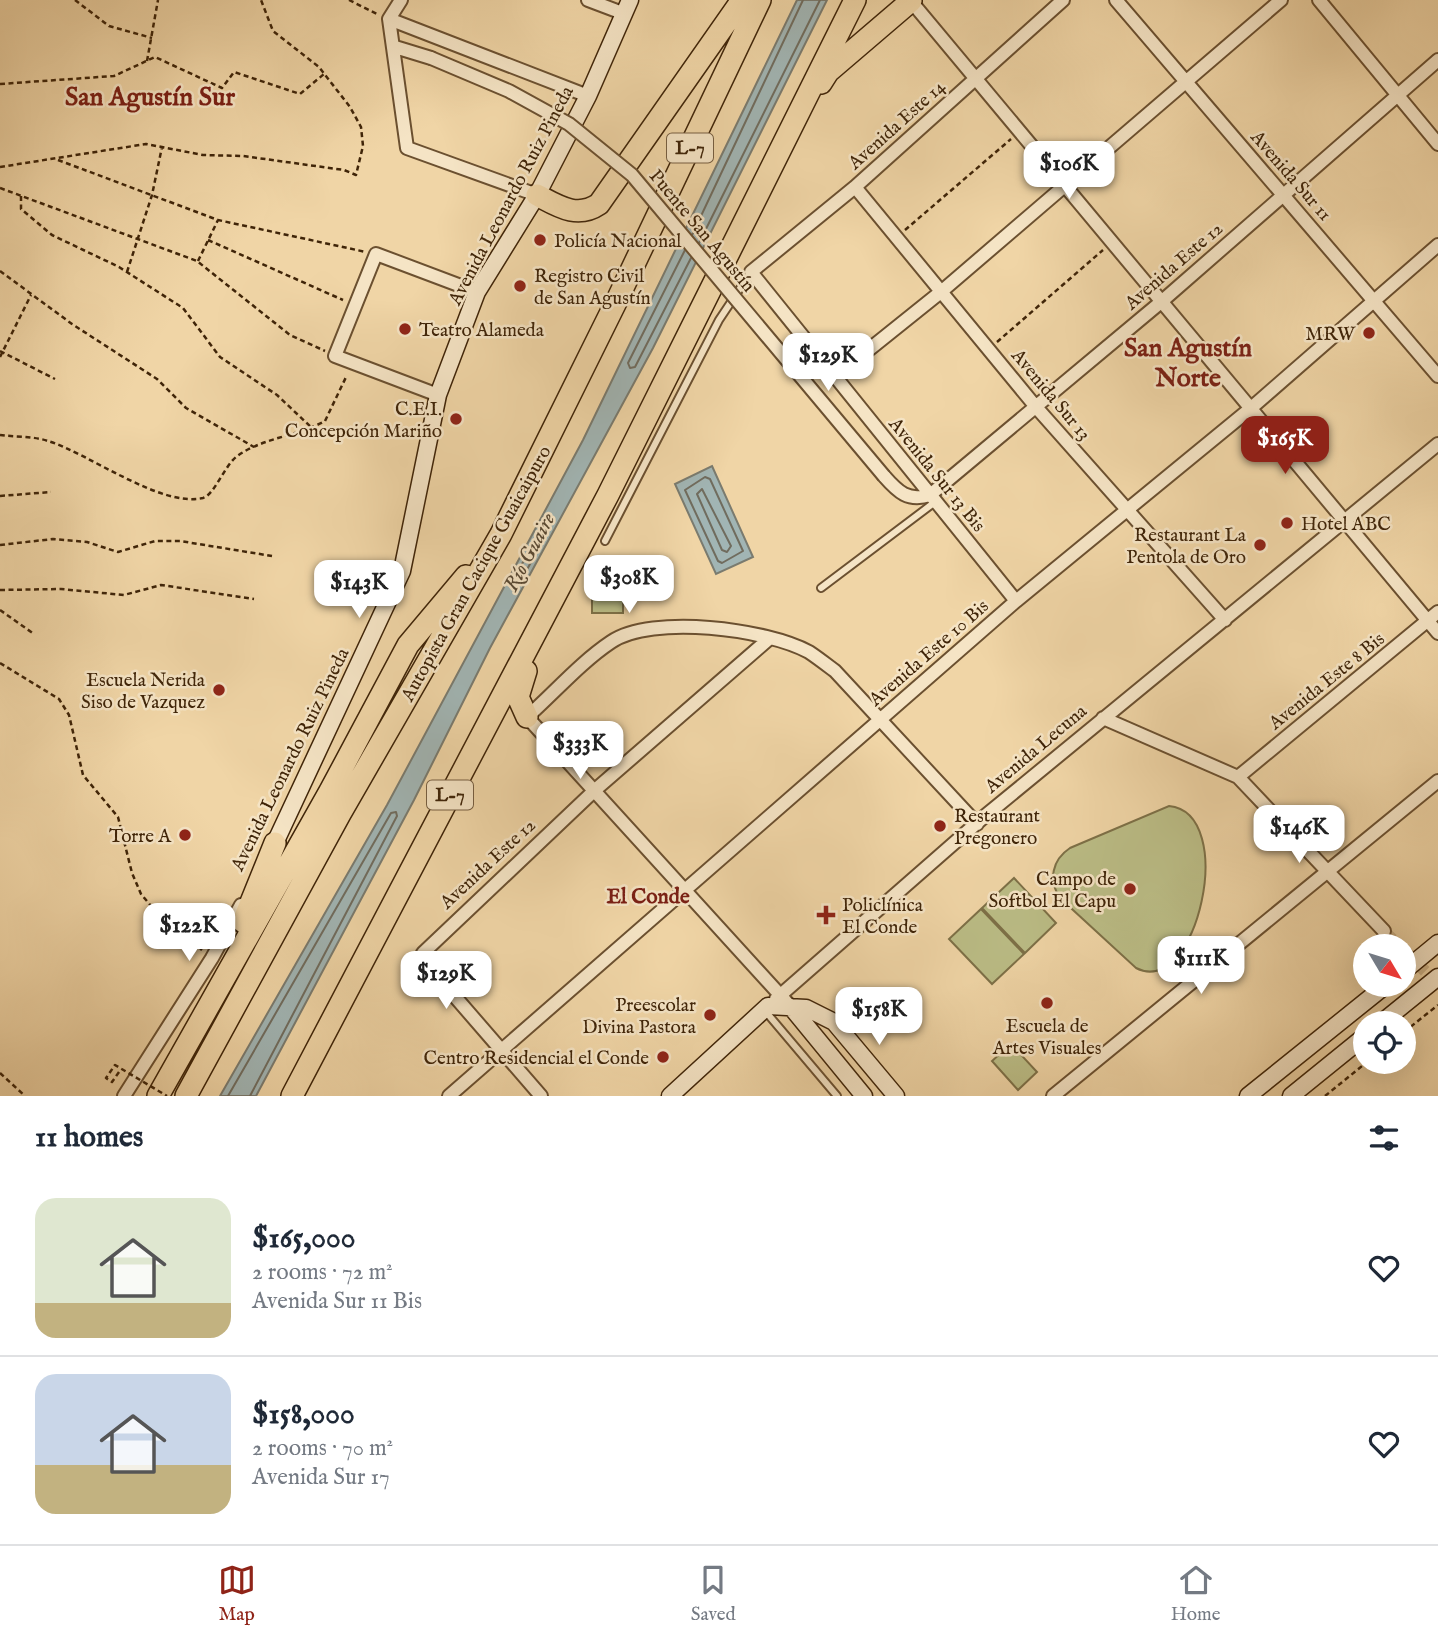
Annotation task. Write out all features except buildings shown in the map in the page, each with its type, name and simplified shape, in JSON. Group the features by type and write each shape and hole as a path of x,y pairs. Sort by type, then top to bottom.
{"highway":[{"path":"537,195 574,212 591,209 599,204 742,0"},
{"name":"Autopista Gran Cacique Guaicaipuro","path":"187,1096 340,814 501,534 620,296 760,0"},
{"name":"L-7","path":"292,1096 608,495 855,0"},
{"path":"797,116 828,72 911,0"},
{"path":"527,717 518,697 520,682 608,495"},
{"path":"158,1096 408,645 501,534"},
{"path":"208,1007 275,843"}],"street":[{"path":"401,0 389,19 407,148 537,195"},
{"path":"588,0 628,7"},
{"path":"911,0 1438,633"},
{"name":"Avenida Este 14","path":"751,272 855,187 1063,0"},
{"name":"Avenida Sur 11","path":"1116,0 1438,376"},
{"path":"836,376 942,291 1281,0"},
{"path":"1319,0 1438,144"},
{"name":"Avenida Leonardo Ruiz Pineda","path":"124,1096 212,958 275,843 402,571 438,395 477,292 537,195 588,96 628,7"},
{"path":"389,19 588,96"},
{"name":"Puente San Agustín","path":"395,47 431,58 509,91 569,124 632,175 884,476 903,495 933,499"},
{"name":"Avenida Este 12","path":"933,499 1438,60"},
{"name":"Avenida Sur 13","path":"855,187 1036,407 1226,620"},
{"name":"Avenida Este 10 Bis","path":"449,1096 1016,601 1250,409 1438,245"},
{"path":"438,395 335,356 376,254 477,292"},
{"name":"Avenida Sur 13 Bis","path":"751,272 1016,601"},
{"name":"Avenida Lecuna","path":"670,1096 977,824 1438,444"},
{"name":"Avenida Este 8 Bis","path":"1238,777 1438,612"},
{"path":"864,1096 807,1025 776,1004 684,890 527,717 611,642 636,629 714,629 770,638 808,652 835,671 977,824"},
{"name":"Avenida Este 12","path":"503,1050 425,962 423,953 594,790 770,638"},
{"path":"1103,718 1238,777 1384,931"},
{"path":"1054,1096 1438,781"},
{"path":"1416,961 1438,943"},
{"path":"1396,1011 1438,977"},
{"path":"1248,1096 1370,998"},
{"path":"776,1004 819,1012 834,1022 896,1096"},
{"path":"807,1025 834,1022"},
{"path":"1291,1096 1353,1046"},
{"path":"503,1050 541,1096"}],"lane":[{"path":"605,541 719,320 751,272"},
{"path":"821,589 933,499"},
{"path":"776,1004 837,1096"}],"path":[{"path":"75,0 109,26 152,38"},
{"path":"147,61 158,0"},
{"path":"0,167 146,144 203,155 243,156 344,170 356,175 363,146 360,127 324,74 305,54 273,31 261,0"},
{"path":"349,0 389,19"},
{"path":"0,84 114,76 155,57 222,88 233,72 300,94 324,74"},
{"path":"897,237 1019,132"},
{"path":"127,272 152,195 162,146"},
{"path":"56,159 218,220 376,254"},
{"path":"0,188 197,261 290,335 335,356"},
{"path":"21,196 21,209 52,235 127,272 183,308 220,357 277,395 313,428"},
{"path":"197,261 218,220"},
{"path":"208,240 355,305"},
{"path":"989,348 1111,243"},
{"path":"0,271 31,295 157,379 186,408 254,447"},
{"path":"0,357 31,295"},
{"path":"1,351 55,379"},
{"path":"0,435 46,440 120,475 172,495 202,498 211,494 225,467 254,447 313,428 325,421 333,410 352,362"},
{"path":"0,496 51,492"},
{"path":"0,545 53,539 87,542 118,552 155,541 180,541 272,556"},
{"path":"0,590 61,589 124,595 161,585 254,599"},
{"path":"0,610 34,634"},
{"path":"0,663 59,699 69,715 77,761 83,775 118,817 132,873 141,894 157,912 212,958"},
{"path":"1416,1022 1438,1005"},
{"path":"119,1072 112,1082 106,1078 115,1065 167,1096"},
{"path":"0,1073 25,1096"},
{"path":"1325,1096 1353,1073"}],"green space":[{"path":"592,558 623,558 623,613 592,613"},
{"name":"Campo de Softbol El Capu","path":"1169,806 1190,816 1202,839 1205,869 1202,901 1192,932 1177,957 1158,970 1136,968 1060,898 1054,884 1054,871 1059,858 1070,848"},
{"path":"1014,878 1056,923 1025,953 982,908"},
{"path":"981,909 1024,954 992,984 949,939"},
{"path":"1011,1044 1037,1072 1018,1090 992,1061"}],"water":[{"name":"Río Guaire","path":"797,0 827,0 653,348 490,648 414,800 256,1096 220,1096 387,805 583,440"},
{"path":"712,466 753,557 716,574 675,484"}],"tunnel":[{"path":"1384,931 1387,934"},
{"path":"1416,962 1438,984"}],"place":[{"name":"Policía Nacional","path":"540,240"},
{"name":"Registro Civil de San Agustín","path":"520,286"},
{"name":"Teatro Alameda","path":"405,329"},
{"name":"MRW","path":"1369,333"},
{"name":"C.E.I. Concepción Mariño","path":"456,419"},
{"name":"Hotel ABC","path":"1287,523"},
{"name":"Restaurant La Pentola de Oro","path":"1260,545"},
{"name":"Escuela Nerida Siso de Vazquez","path":"219,690"},
{"name":"Restaurant Pregonero","path":"940,826"},
{"name":"Torre A","path":"185,835"},
{"name":"Campo de Softbol El Capu","path":"1130,889"},
{"name":"Policlínica El Conde","path":"826,915"},
{"name":"Escuela de Artes Visuales","path":"1047,1003"},
{"name":"Preescolar Divina Pastora","path":"710,1015"},
{"name":"Centro Residencial el Conde","path":"663,1057"}],"district":[{"name":"San Agustín Sur","path":"150,96"},
{"name":"San Agustín Norte","path":"1188,362"},
{"name":"El Conde","path":"648,896"}]}
